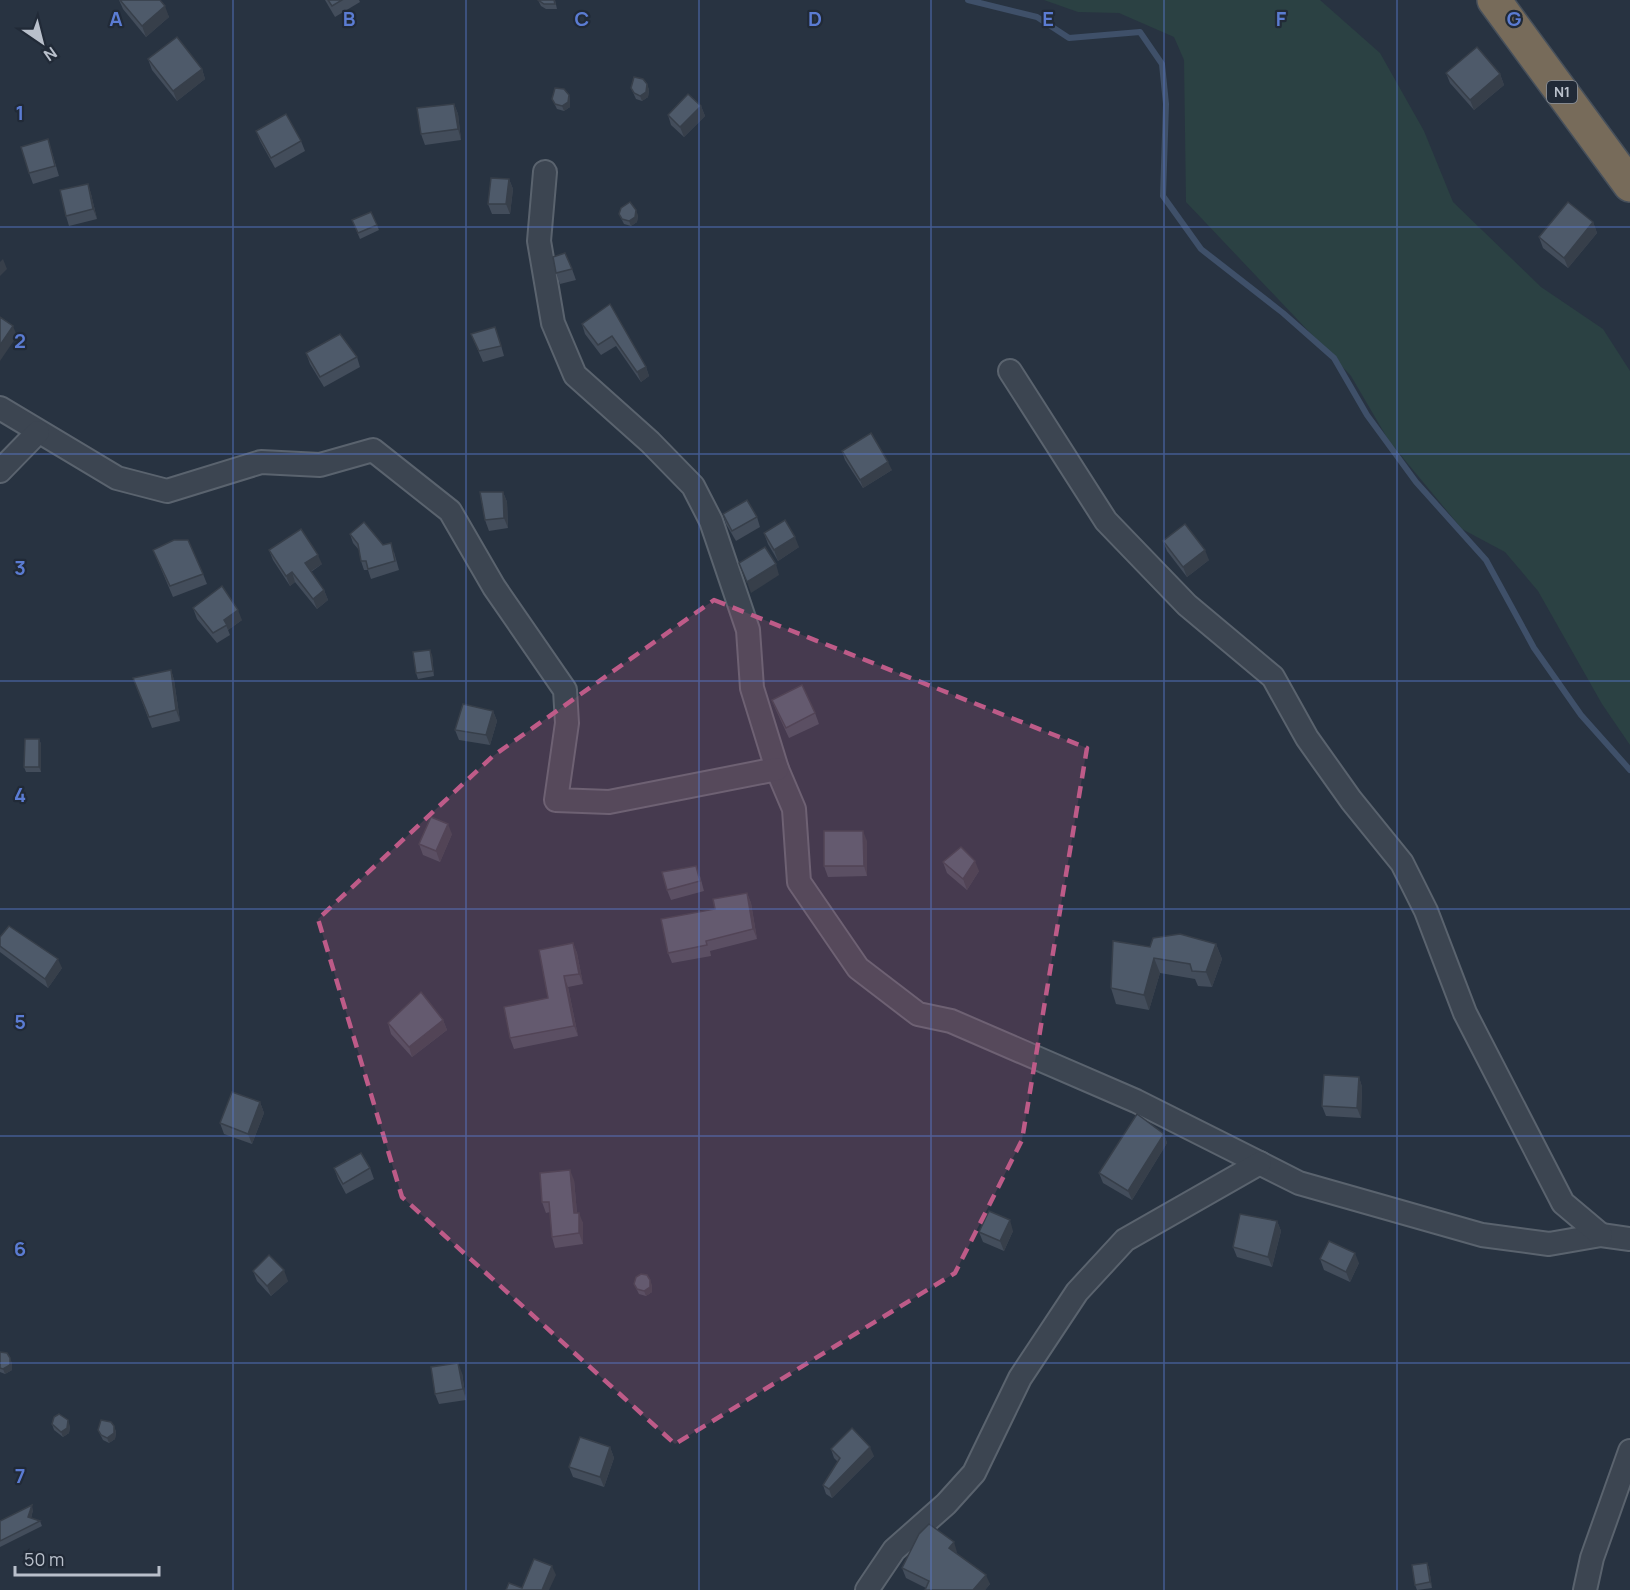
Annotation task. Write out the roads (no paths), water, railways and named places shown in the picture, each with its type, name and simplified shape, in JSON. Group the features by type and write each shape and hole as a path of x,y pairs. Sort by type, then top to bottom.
{"highway":[{"name":"N1","path":"1494,0 1629,180"}],"street":[{"path":"545,172 539,241 554,323 575,375 650,442 693,486 711,521 748,630 752,688 777,769 794,809 799,882 858,968 918,1014 951,1021 1136,1101 1299,1183 1482,1235 1549,1244 1601,1235 1630,1239"},
{"path":"1010,371 1106,521 1187,605 1273,677 1308,738 1351,800 1402,863 1426,911 1465,1013 1563,1203 1601,1235"},
{"path":"0,408 117,478 167,491 261,462 320,465 373,450 450,511 494,587 565,690 567,723 556,800 609,802 777,769"},
{"path":"0,471 38,432"},
{"path":"867,1590 894,1550 946,1504 974,1473 1020,1378 1077,1292 1125,1240 1260,1163"},
{"path":"1585,1590 1592,1558 1630,1450"}],"waterway":[{"path":"968,0 1037,17 1069,38 1140,32 1162,64 1166,104 1163,196 1201,249 1283,313 1334,358 1367,415 1416,482 1486,560 1534,648 1581,715 1630,770"}]}
